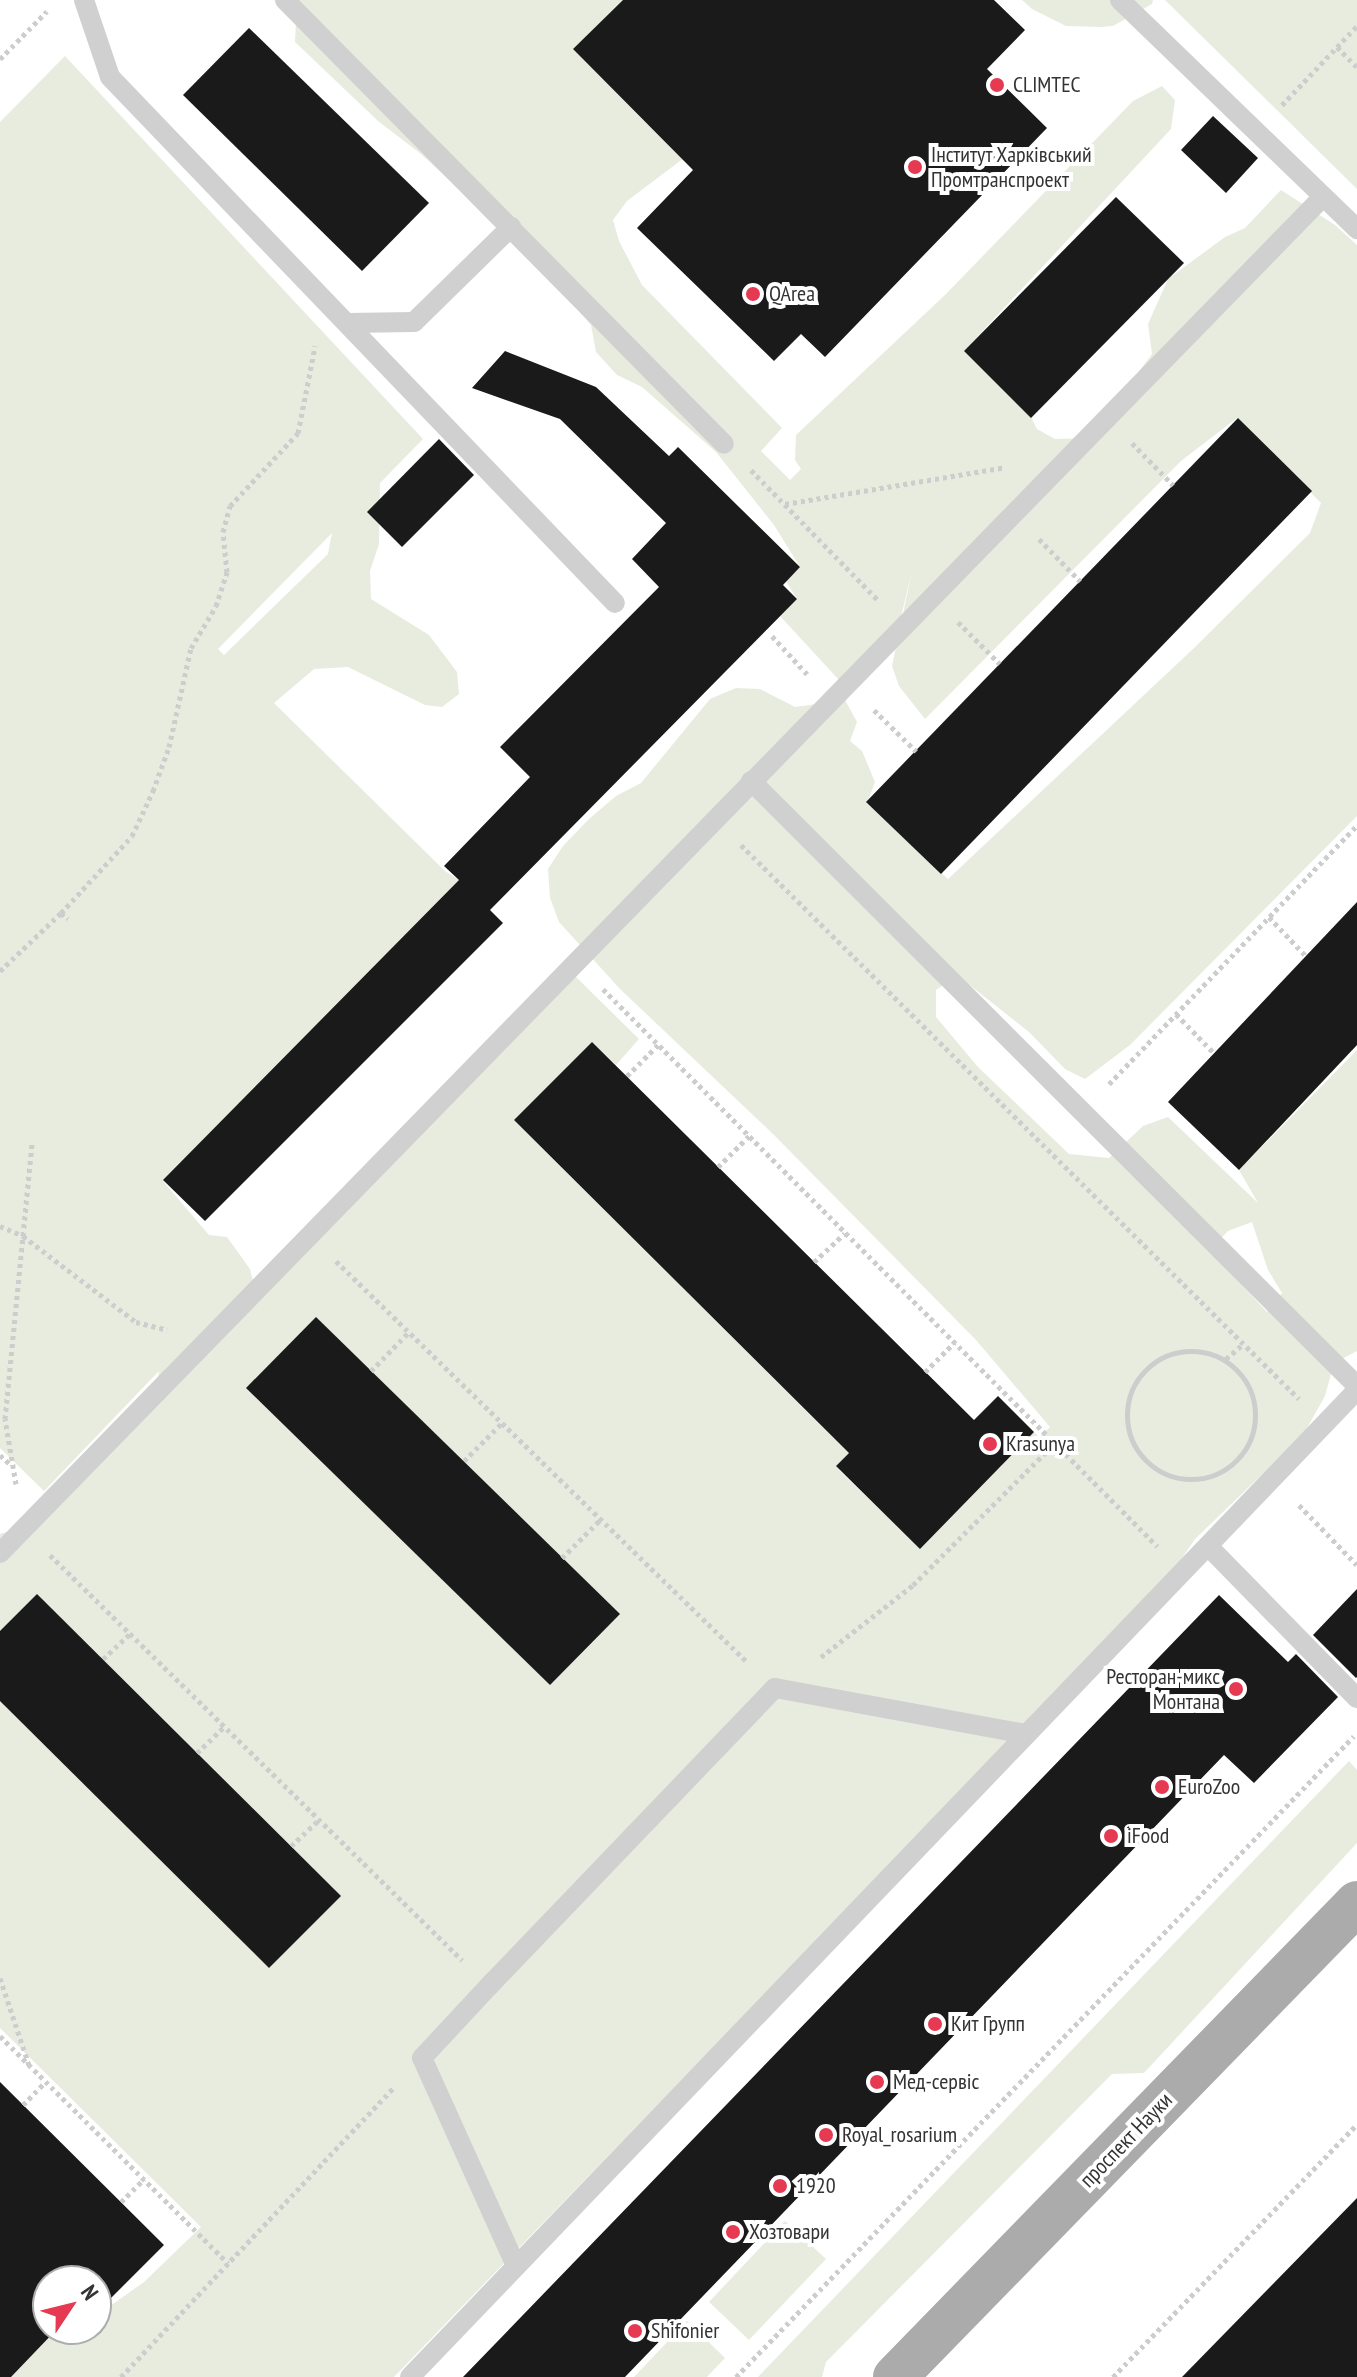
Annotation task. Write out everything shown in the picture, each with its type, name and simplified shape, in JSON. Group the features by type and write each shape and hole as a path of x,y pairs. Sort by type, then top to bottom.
{"main road":[{"name":"проспект Науки","path":"895,2377 1357,1903"}],"lane":[{"path":"84,0 110,77 615,603"},
{"path":"285,0 724,444"},
{"path":"1120,0 1357,229"},
{"path":"0,1553 1323,197"},
{"path":"347,323 414,322 511,227"},
{"path":"410,2377 1357,1388 751,781"},
{"path":"1208,1546 1357,1698"},
{"path":"516,2266 422,2058 489,1986 775,1688 1026,1734"}],"path":[{"path":"0,59 59,0"},
{"path":"1256,132 1357,26"},
{"path":"1337,47 1357,67"},
{"path":"0,971 61,913 132,836 153,791 172,734 191,648 216,606 227,572 223,532 230,506 298,433 324,300"},
{"path":"1109,419 1173,485"},
{"path":"724,444 905,627"},
{"path":"785,504 1073,456"},
{"path":"1015,515 1080,581"},
{"path":"933,598 1000,664"},
{"path":"772,636 832,701"},
{"path":"848,684 916,751"},
{"path":"715,819 1324,1424"},
{"path":"1081,1113 1357,825"},
{"path":"1351,831 1357,837"},
{"path":"61,913 68,919"},
{"path":"1269,917 1306,956"},
{"path":"577,962 1183,1571"},
{"path":"1176,1014 1214,1053"},
{"path":"627,1076 658,1045"},
{"path":"718,1167 749,1136"},
{"path":"32,1144 5,1419 24,1529 489,1986"},
{"path":"0,1226 23,1236 136,1322 166,1330 216,1332"},
{"path":"814,1262 845,1232"},
{"path":"310,1235 775,1688 835,1647 913,1585 1055,1443"},
{"path":"371,1371 409,1332"},
{"path":"925,1372 955,1342"},
{"path":"1226,1359 1242,1345"},
{"path":"1193,1349 1226,1359 1247,1382 1257,1412 1250,1443 1231,1467 1197,1480 1162,1474 1136,1451 1125,1417 1133,1383 1158,1358 1193,1349"},
{"path":"464,1461 502,1423"},
{"path":"1273,1478 1357,1565"},
{"path":"562,1558 601,1519"},
{"path":"103,1659 130,1634"},
{"path":"197,1753 224,1727"},
{"path":"736,2377 1357,1733"},
{"path":"291,1846 319,1820"},
{"path":"0,1978 30,2066"},
{"path":"0,2036 228,2263"},
{"path":"121,2377 422,2058"},
{"path":"23,2105 45,2082"},
{"path":"1113,2377 1357,2124"},
{"path":"121,2202 144,2179"}],"shaded area":[{"path":"297,0 623,0 573,49 647,124 692,152 627,201 613,220 619,241 642,285 782,428 761,451 790,480 801,469 795,460 796,435 945,295 1133,101 1162,86 1175,100 1171,129 964,351 1031,417 1037,429 1055,439 1089,438 1152,354 1148,324 1168,279 1225,237 1245,228 1281,190 1335,225 1357,245 1357,816 1130,1045 1085,1079 1065,1069 1029,1032 957,975 936,990 936,1017 978,1067 1069,1154 1109,1158 1143,1126 1168,1117 1258,1203 1239,1170 1357,1050 1357,1351 1334,1363 1325,1396 1303,1435 1195,1539 1172,1573 394,2377 1,2377 0,2230 33,2265 32,2345 112,2345 112,2305 144,2282 201,2227 0,2028 0,1534 10,1531 157,1384 159,1371 44,1491 0,1448 0,122 65,56 423,439 380,483 379,544 370,571 371,599 429,635 457,672 459,694 442,707 425,705 348,667 314,669 274,703 445,871 459,880 163,1181 209,1235 227,1237 250,1269 258,1301 575,976 639,1039 616,1065 592,1042 514,1120 849,1453 838,1464 840,1471 920,1548 1034,1432 1039,1437 1050,1427 976,1340 773,1134 620,989 559,922 550,898 548,869 563,846 589,819 616,796 641,783 710,699 736,688 760,689 795,707 845,700 857,722 850,741 862,751 875,782 867,803 948,879 1193,649 1310,533 1321,503 1237,418 1181,461 925,719 899,686 892,666 912,571 900,621 839,680 780,616 797,599 786,581 800,567 774,525 716,452 642,387 617,375 596,352 591,325 530,255 421,154 378,121 295,42","holes":["332,533 328,554 224,655 218,649","1252,1222 1268,1270 1282,1293 1267,1312 1209,1250 1228,1231"]},
{"path":"1022,0 1153,0 1152,4 1113,26 1100,27 1066,26 1032,9"},
{"path":"1165,0 1357,0 1357,189"},
{"path":"1349,1761 1357,1770 1357,1843 1144,2073 1112,2074 826,2362 822,2377 758,2377"},
{"path":"785,2221 826,2259 749,2340 709,2302"},
{"path":"687,2321 725,2358 707,2377 634,2377"}],"building":[{"path":"623,0 994,0 1025,30 987,69 1047,128 825,357 801,334 774,361 637,228 693,170 573,49"},
{"path":"249,28 429,203 362,271 183,95"},
{"path":"1213,116 1258,158 1226,193 1181,150"},
{"path":"1116,197 1184,263 1031,418 964,351"},
{"path":"505,351 596,387 669,456 678,447 800,567 783,585 797,599 490,910 503,923 205,1221 163,1180 459,880 444,866 530,777 500,747 659,587 632,559 666,523 560,419 472,388"},
{"path":"1238,418 1312,491 941,874 866,802"},
{"path":"439,439 474,475 402,547 367,512"},
{"path":"1357,902 1357,1045 1239,1170 1168,1102"},
{"path":"592,1042 974,1420 998,1396 1034,1432 920,1549 836,1466 849,1453 514,1120"},
{"path":"316,1317 620,1614 550,1685 246,1388"},
{"path":"1357,1589 1357,1677 1356,1678 1313,1635"},
{"path":"37,1594 341,1896 269,1968 0,1701 0,1631"},
{"path":"1219,1595 1288,1662 1296,1654 1338,1697 1254,1783 1224,1755 625,2377 463,2377"},
{"path":"0,2082 164,2245 112,2297 112,2265 32,2265 32,2345 42,2345 11,2377 0,2377"},
{"path":"1357,2198 1357,2377 1182,2377"}],"place":[{"name":"CLIMTEC","path":"997,85"},
{"name":"Інститут Харківський Промтранспроект","path":"915,167"},
{"name":"QArea","path":"753,294"},
{"name":"Krasunya","path":"990,1444"},
{"name":"Ресторан-микс Монтана","path":"1236,1689"},
{"name":"EuroZoo","path":"1162,1787"},
{"name":"iFood","path":"1111,1836"},
{"name":"Кит Групп","path":"935,2024"},
{"name":"Мед-сервіс","path":"877,2082"},
{"name":"Royal_rosarium","path":"826,2135"},
{"name":"1920","path":"780,2186"},
{"name":"Хозтовари","path":"733,2232"},
{"name":"Shifonier","path":"635,2331"}]}
